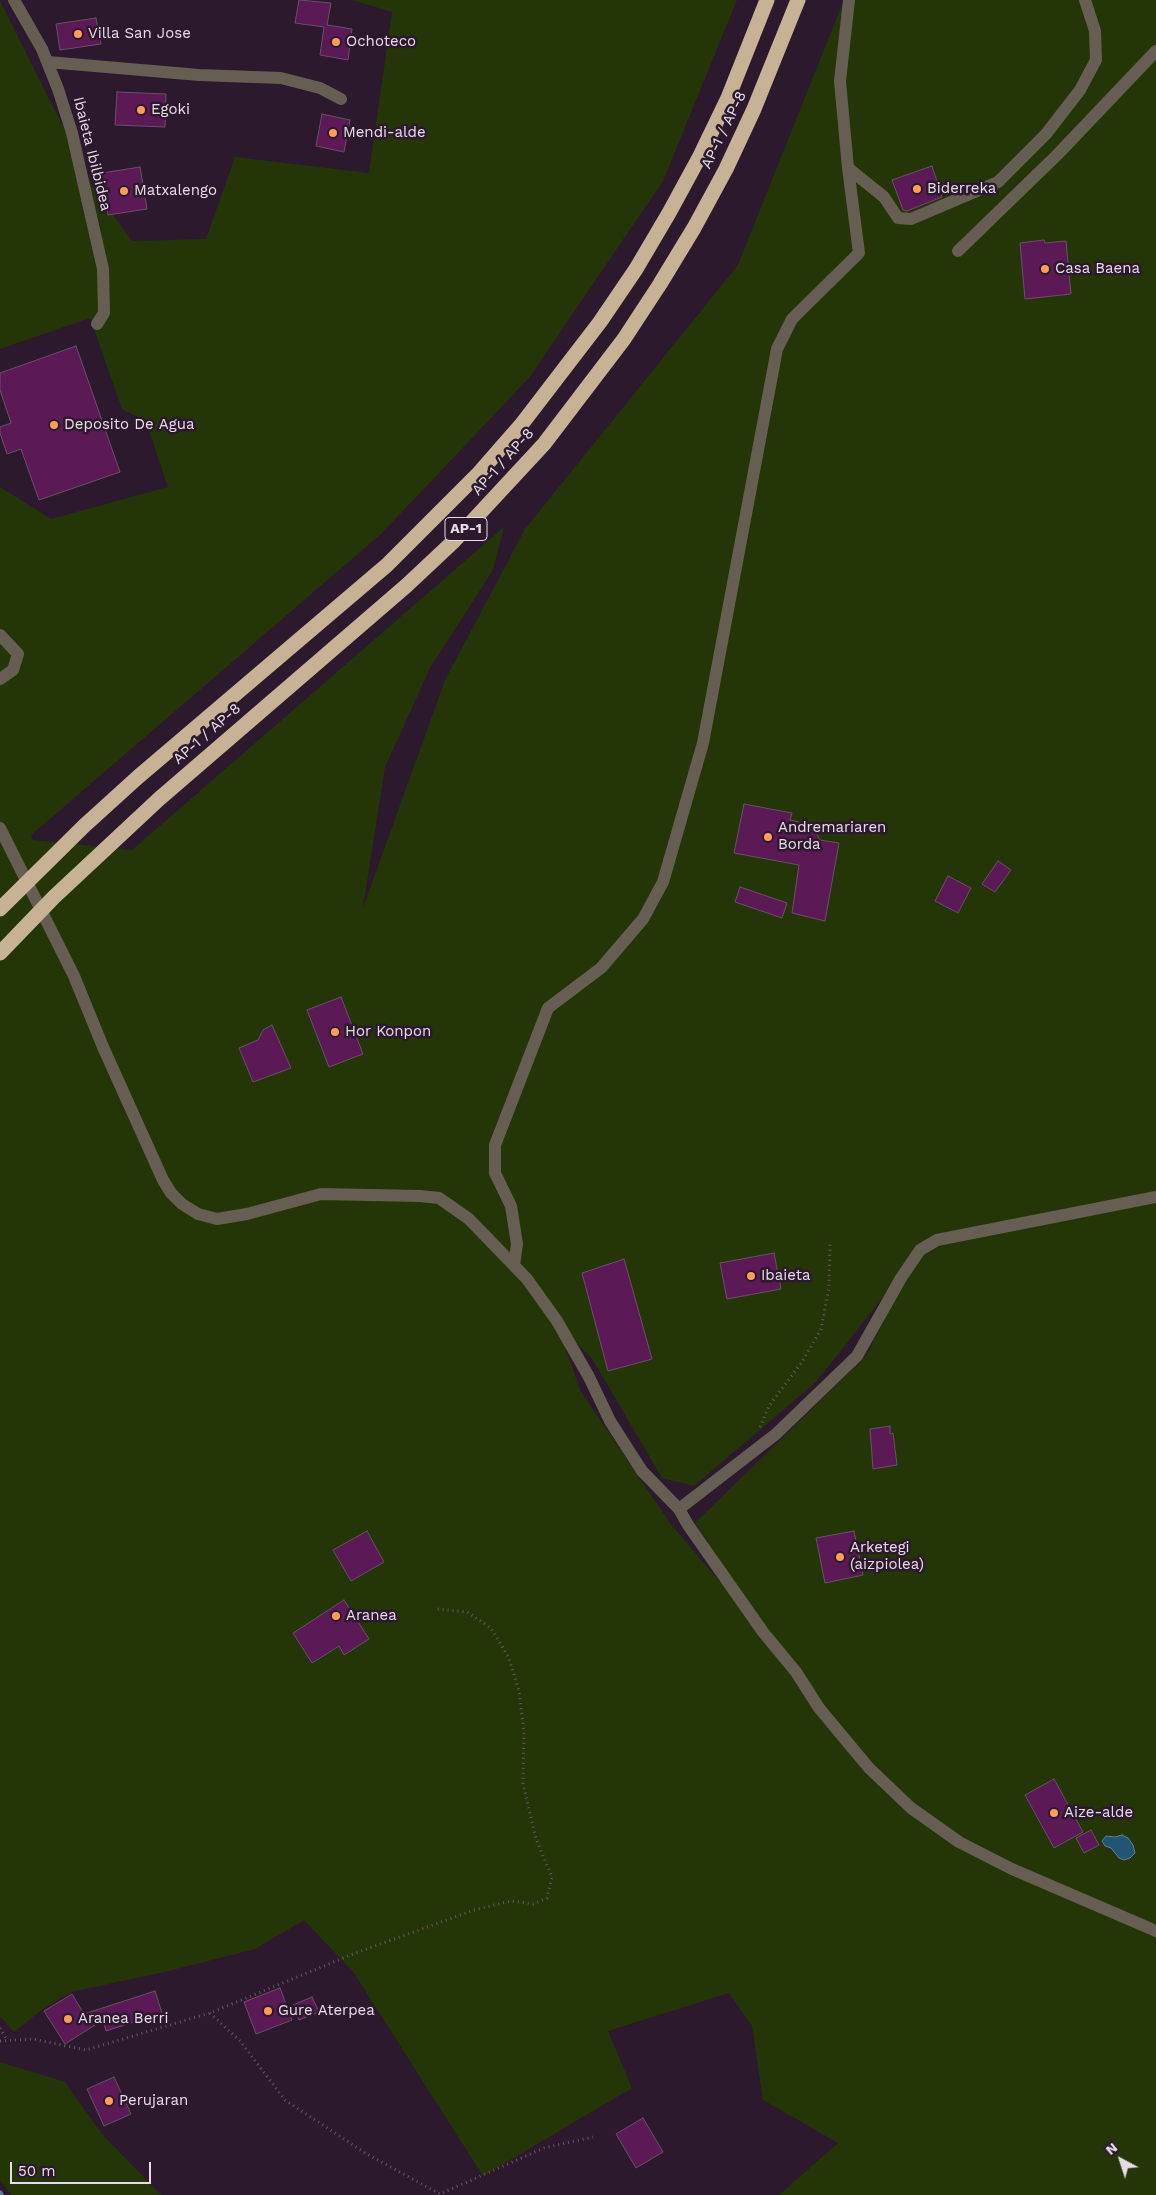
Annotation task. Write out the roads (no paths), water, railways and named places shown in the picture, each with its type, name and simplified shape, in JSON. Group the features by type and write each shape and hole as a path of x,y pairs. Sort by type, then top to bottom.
{"highway":[{"name":"AP-1 / AP-8","path":"0,909 65,844 132,783 387,565 479,473 521,425 600,322 636,269 669,213 700,156 728,98 767,0"},
{"name":"AP-1 / AP-8","path":"0,953 54,897 159,799 406,586 454,541 544,444 624,339 694,228 726,169 754,110 798,0"}],"street":[{"name":"Ibaieta Ibilbidea","path":"14,0 48,62 72,133 103,269 104,313 97,324"},
{"path":"514,1265 517,1244 511,1206 495,1173 495,1145 548,1008 601,968 643,919 663,882 703,743 777,349 792,319 859,253 848,168 840,81 849,0"},
{"path":"848,168 884,197 898,218 910,219 998,182 1046,134 1080,90 1096,60 1095,31 1085,0"},
{"path":"958,251 1058,154 1156,51"},
{"path":"48,62 199,76 281,78 320,88 341,99"},
{"path":"0,635 18,654 13,670 0,679"},
{"path":"0,828 74,976 102,1047 163,1180 171,1193 182,1204 198,1214 217,1219 247,1214 322,1194 439,1198 469,1218 527,1279 557,1321 589,1377 610,1421 642,1471 679,1509 763,1632 796,1672 819,1708 869,1768 911,1808 959,1842 1005,1865 1156,1931"},
{"path":"679,1509 759,1448 857,1356 901,1278 920,1250 937,1240 1156,1197"}],"water":[{"path":"1122,1835 1128,1838 1133,1845 1135,1853 1130,1858 1124,1860 1119,1858 1111,1848 1105,1846 1102,1841 1106,1836 1115,1837"}],"place":[{"name":"Villa San Jose","path":"78,34"},
{"name":"Ochoteco","path":"336,42"},
{"name":"Egoki","path":"141,110"},
{"name":"Mendi-alde","path":"333,133"},
{"name":"Biderreka","path":"917,189"},
{"name":"Matxalengo","path":"124,191"},
{"name":"Casa Baena","path":"1045,269"},
{"name":"Deposito De Agua","path":"54,425"},
{"name":"Andremariaren Borda","path":"768,837"},
{"name":"Hor Konpon","path":"335,1032"},
{"name":"Ibaieta","path":"751,1276"},
{"name":"Arketegi (aizpiolea)","path":"840,1557"},
{"name":"Aranea","path":"336,1616"},
{"name":"Aize-alde","path":"1054,1813"},
{"name":"Gure Aterpea","path":"268,2011"},
{"name":"Aranea Berri","path":"68,2019"},
{"name":"Perujaran","path":"109,2101"}]}
